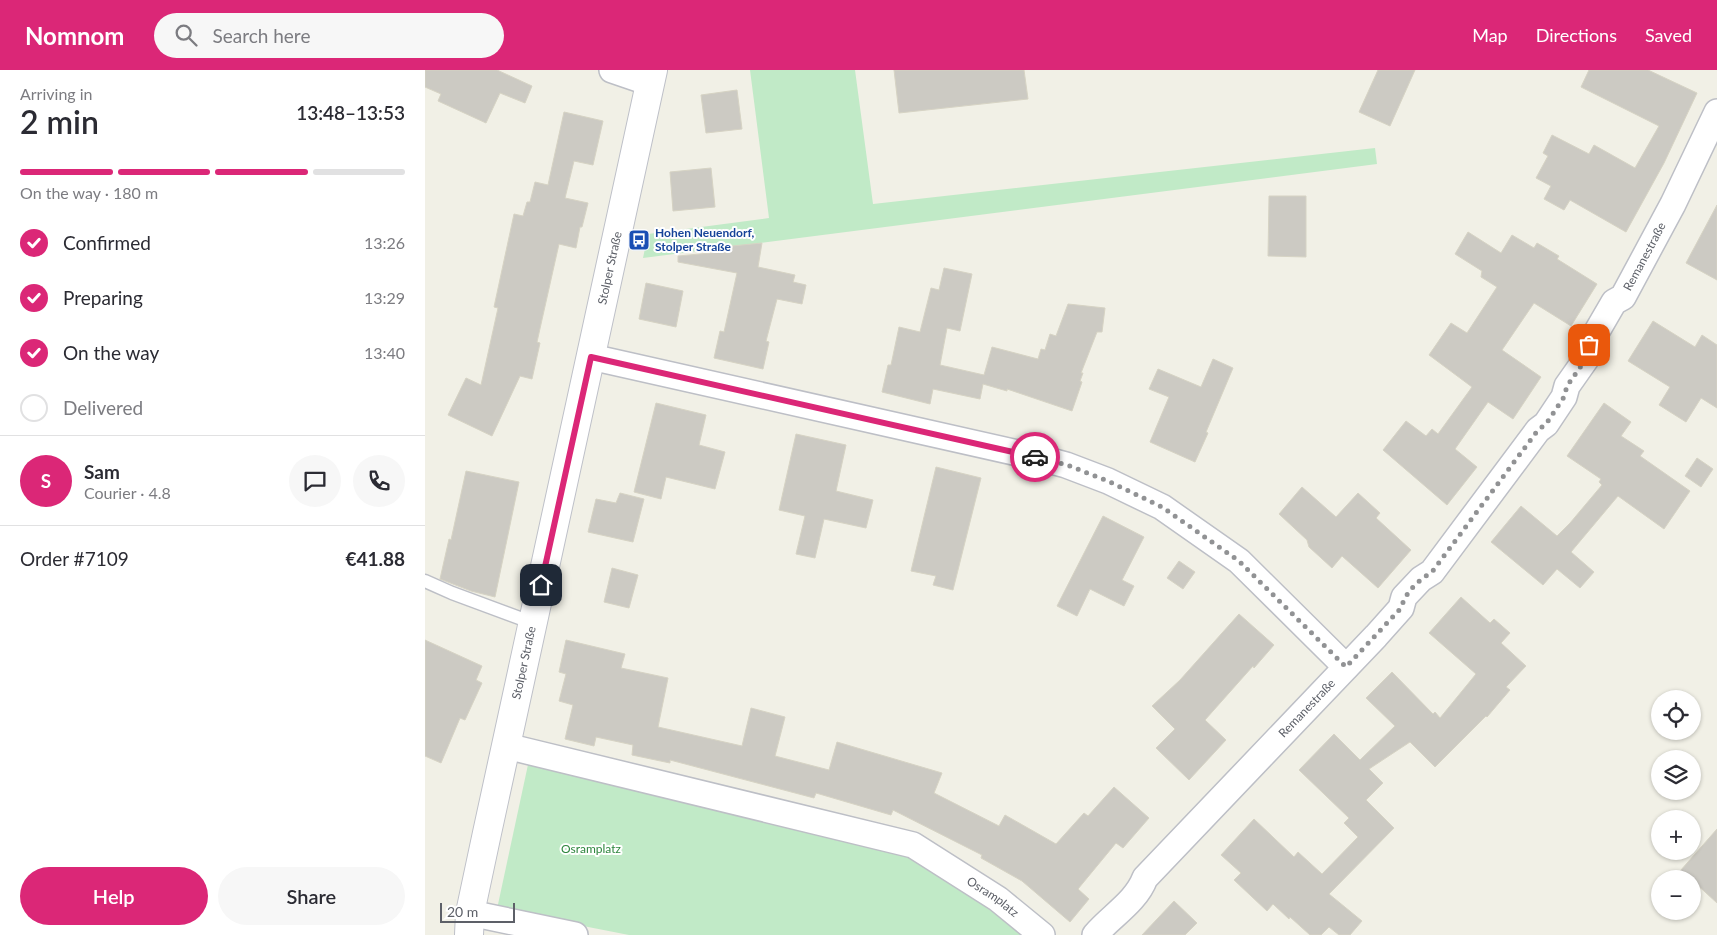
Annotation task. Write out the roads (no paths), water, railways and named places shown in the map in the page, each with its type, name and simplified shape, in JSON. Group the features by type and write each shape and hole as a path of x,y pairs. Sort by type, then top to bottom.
{"main road":[{"name":"Stolper Straße","path":"470,924 506,746 652,77"}],"street":[{"path":"612,70 652,77"},
{"name":"Remanestraße","path":"1095,935 1107,920 1116,915 1129,901 1142,886 1145,878 1401,608 1404,597 1421,579 1432,572 1538,430 1546,424 1564,397 1567,386 1586,359 1589,345 1614,302 1623,297 1628,288 1673,204 1717,112"},
{"path":"591,357 1040,458 1067,465 1108,481 1162,507 1239,561 1346,667"},
{"name":"Osramplatz","path":"506,746 913,845 998,899 1042,935"},
{"path":"470,924 575,935"}],"lane":[{"path":"425,581 533,624"}],"place":[{"name":"Hohen Neuendorf, Stolper Straße","path":"639,240"}]}
